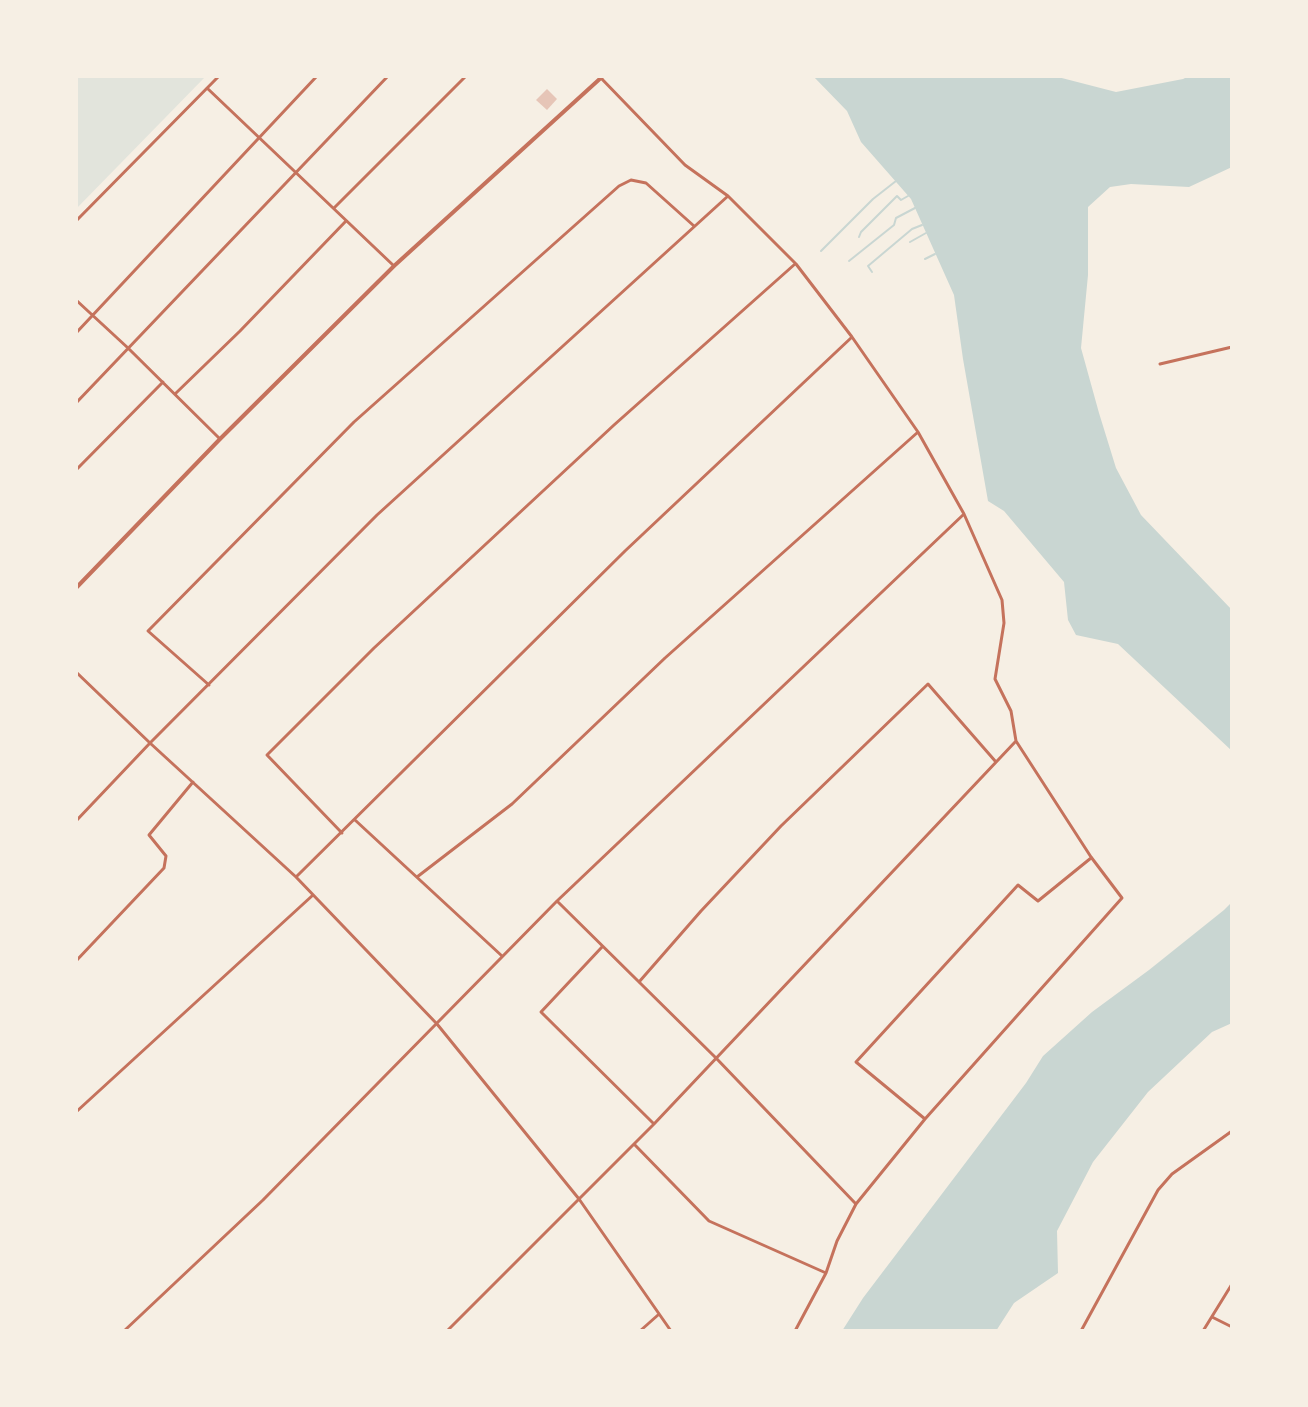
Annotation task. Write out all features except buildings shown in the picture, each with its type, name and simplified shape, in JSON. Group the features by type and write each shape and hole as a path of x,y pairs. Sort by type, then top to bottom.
{"street":[{"path":"76,221 219,76"},
{"path":"76,333 317,76"},
{"path":"76,403 388,76"},
{"path":"334,208 466,76"},
{"path":"76,588 394,266 601,77 685,165 728,196 796,264 852,337 918,432 964,514 1002,600 1004,623 995,679 1011,711 1016,741 1091,857 1122,898 925,1119 856,1204 837,1241 826,1273 795,1331"},
{"path":"207,88 394,266"},
{"path":"209,685 148,631 354,422 619,186 631,180 646,183 694,226"},
{"path":"76,821 377,515 728,196"},
{"path":"175,394 346,221"},
{"path":"342,833 267,755 374,648 614,425 796,264"},
{"path":"76,300 220,439"},
{"path":"296,877 625,551 852,337"},
{"path":"1160,364 1232,347"},
{"path":"76,470 163,382"},
{"path":"417,877 512,804 665,658 918,432"},
{"path":"124,1331 263,1200 557,901 964,514"},
{"path":"76,672 296,877 437,1024 579,1199 671,1331"},
{"path":"639,982 781,826 928,684 996,762"},
{"path":"447,1331 654,1124 1016,741"},
{"path":"76,961 164,868 166,856 149,835 193,781"},
{"path":"354,820 502,956"},
{"path":"925,1119 856,1062 1018,885 1038,901 1091,857"},
{"path":"76,1112 313,895"},
{"path":"557,901 716,1058 856,1204"},
{"path":"602,947 541,1012 654,1124"},
{"path":"1081,1331 1158,1190 1172,1174 1232,1131"},
{"path":"634,1144 709,1221 826,1273"},
{"path":"1203,1331 1232,1284"},
{"path":"640,1331 660,1314"},
{"path":"1212,1317 1232,1327"}],"shaded area":[{"path":"76,76 206,76 76,209"},
{"path":"813,76 1054,76 1116,92 1189,76 1232,76 1232,167 1189,187 1131,184 1110,187 1088,207 1088,275 1081,348 1116,468 1141,515 1232,610 1232,751 1118,644 1076,635 1068,620 1064,582 1004,511 988,501 954,295 911,199 861,142 847,111"},
{"path":"1232,902 1232,1023 1212,1032 1148,1092 1093,1162 1057,1231 1058,1273 1014,1303 996,1331 842,1331 863,1298 1026,1083 1043,1056 1092,1012"}],"waterway":[{"path":"821,251 873,199 896,181"},
{"path":"859,237 897,196 901,200 908,196"},
{"path":"849,261 894,225 896,218 915,208"},
{"path":"872,272 868,266 912,229 922,225"},
{"path":"910,242 926,233"},
{"path":"925,259 935,254"}]}
